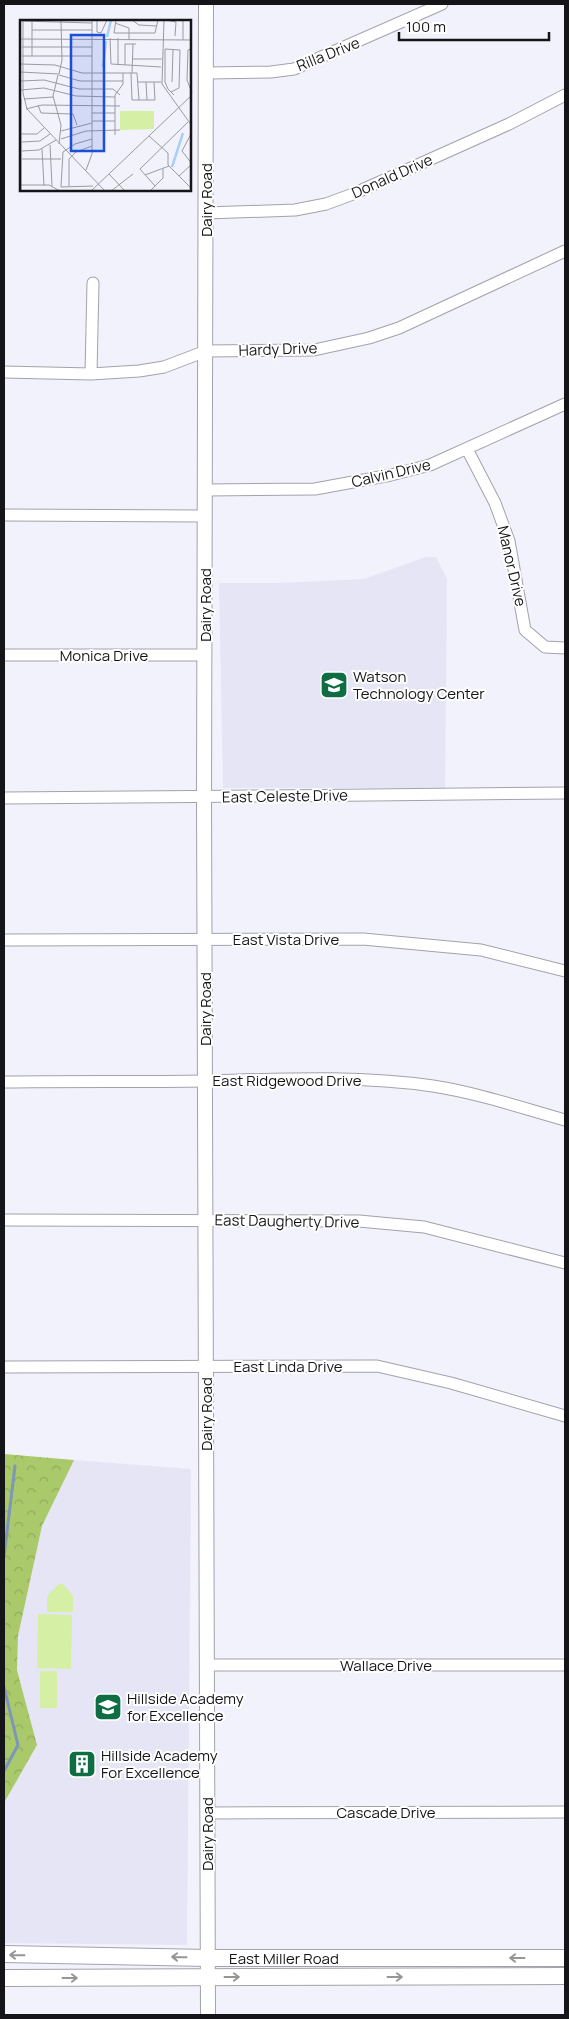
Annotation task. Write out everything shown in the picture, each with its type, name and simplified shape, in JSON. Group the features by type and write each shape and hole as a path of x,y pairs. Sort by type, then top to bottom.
{"main road":[{"name":"East Miller Road","path":"4,1954 208,1958 565,1958"},
{"path":"460,1958 460,1976"},
{"name":"East Miller Road","path":"4,1978 565,1976"}],"street":[{"name":"Dairy Road","path":"206,4 204,940 208,2015"},
{"name":"Rilla Drive","path":"207,73 271,72 294,69 442,4"},
{"name":"Donald Drive","path":"206,213 295,210 326,204 353,194 509,124 565,95"},
{"name":"Hardy Drive","path":"4,372 91,374 139,371 164,367 206,352 314,350 369,338 399,328 565,251"},
{"path":"91,374 93,283"},
{"name":"Calvin Drive","path":"205,490 315,489 401,473 430,465 565,404"},
{"name":"Manor Drive","path":"467,449 495,504 509,541 525,630 545,647 565,648"},
{"path":"4,515 205,516"},
{"name":"Monica Drive","path":"4,655 205,655"},
{"name":"East Celeste Drive","path":"4,798 204,798 565,793"},
{"name":"East Vista Drive","path":"4,940 363,939 437,944 481,950 565,971"},
{"name":"East Ridgewood Drive","path":"4,1082 205,1081 270,1078 371,1080 433,1086 479,1096 565,1120"},
{"name":"East Daugherty Drive","path":"4,1220 359,1221 424,1227 565,1263"},
{"name":"East Linda Drive","path":"4,1367 377,1366 451,1383 565,1416"},
{"name":"Wallace Drive","path":"207,1665 565,1665"},
{"name":"Cascade Drive","path":"207,1813 565,1812"}],"shaded area":[{"name":"Watson Technology Center","path":"426,557 436,557 447,579 445,788 223,788 219,583 279,583 364,579"},
{"name":"Hillside Academy for Excellence","path":"74,1460 191,1469 187,1945 4,1943 4,1803 37,1745 17,1670 18,1636 42,1526"}],"green space":[{"path":"4,1454 74,1460 42,1526 18,1636 17,1670 37,1745 4,1803"},
{"path":"59,1584 63,1584 73,1596 73,1612 47,1612 47,1596"},
{"path":"38,1614 72,1615 71,1669 37,1668"},
{"path":"40,1671 55,1671 57,1673 57,1708 40,1708"}],"waterway":[{"path":"4,1556 15,1466"},
{"path":"4,1687 18,1745 4,1771"}],"place":[{"name":"Watson Technology Center","path":"334,685"},
{"name":"Hillside Academy for Excellence","path":"108,1707"},
{"name":"Hillside Academy For Excellence","path":"82,1764"}]}
